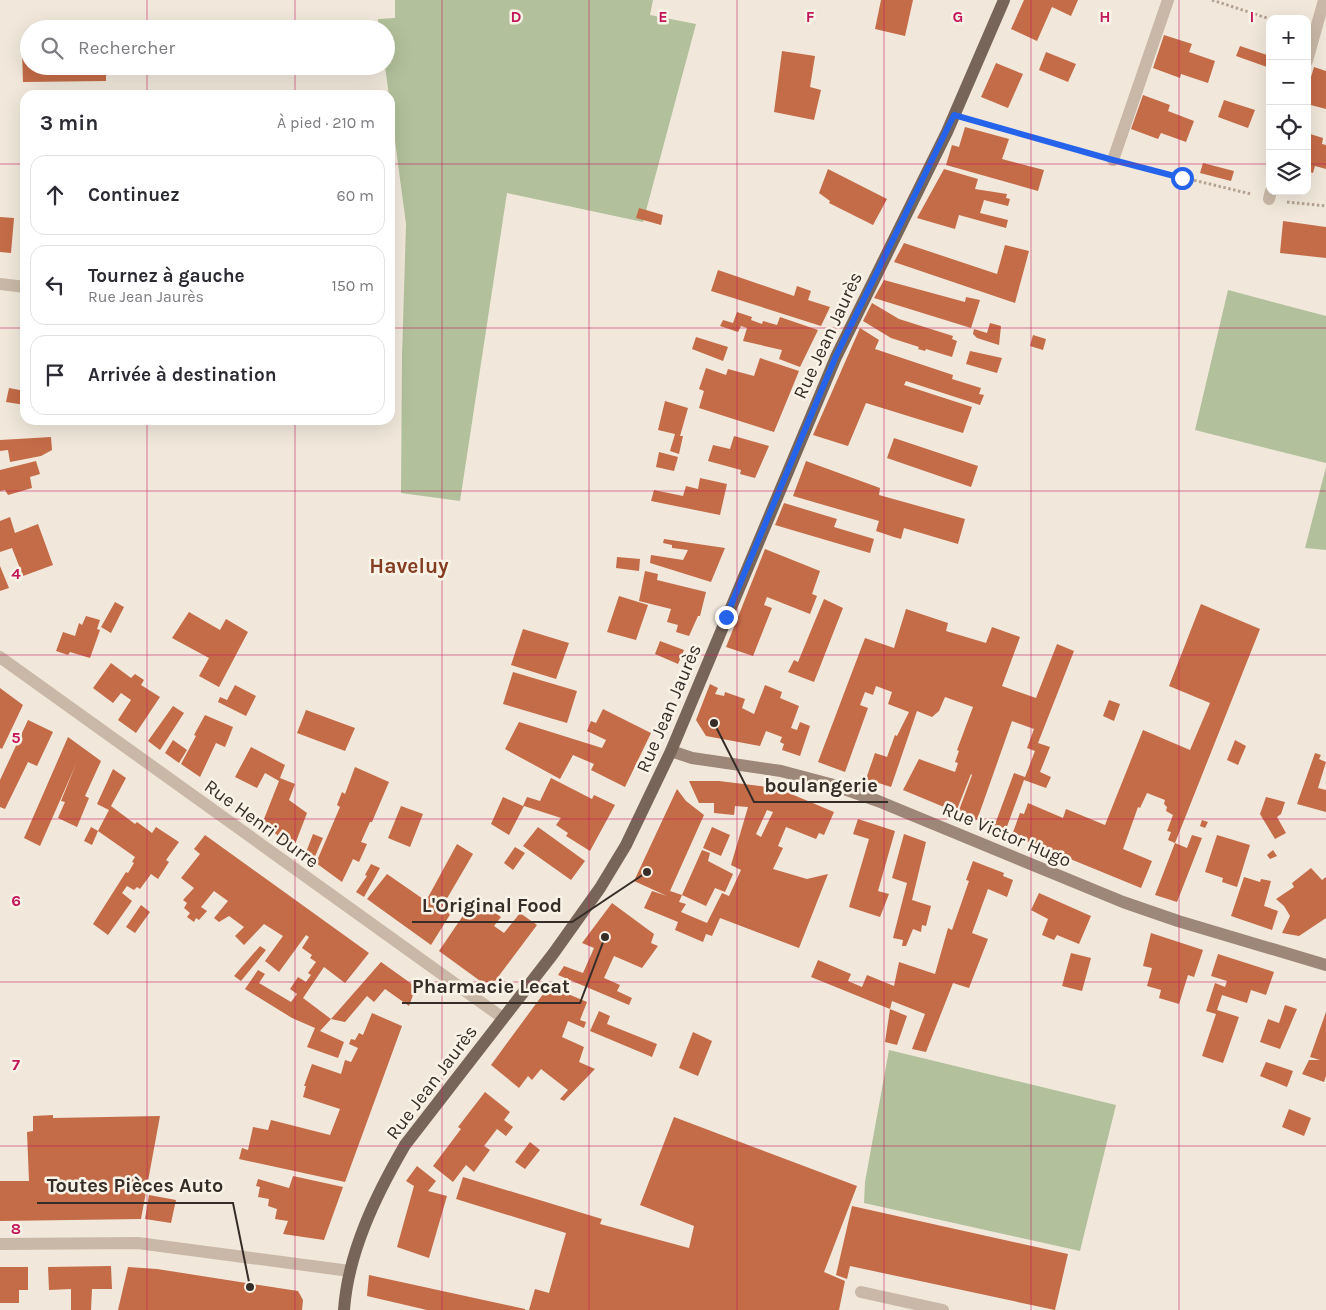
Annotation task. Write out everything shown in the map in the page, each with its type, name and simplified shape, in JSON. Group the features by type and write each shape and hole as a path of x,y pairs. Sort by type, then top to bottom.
{"main road":[{"name":"Rue Jean Jaurès","path":"344,1310 350,1271 379,1193 405,1145 600,888 629,839 671,751 836,356 954,115 1004,0"}],"street":[{"path":"1113,160 1168,0"},
{"path":"1307,60 1324,0"},
{"path":"0,284 20,286"},
{"name":"Rue Henri Durre","path":"0,657 503,1018"},
{"name":"Rue Victor Hugo","path":"671,751 692,758 781,771 830,784 878,801 1123,902 1178,921 1326,964"},
{"path":"0,1244 138,1243 350,1271"},
{"path":"861,1292 943,1310"}],"path":[{"path":"1212,0 1266,18"},
{"path":"954,115 1113,160 1266,194"},
{"path":"1270,195 1326,206"}],"green space":[{"path":"395,0 653,0 650,15 696,24 643,222 507,193 460,501 401,493 402,357 406,224 395,141 395,90 388,90 386,75 395,75 395,20 378,19 395,18"},
{"path":"1228,290 1326,316 1326,463 1195,430"},
{"path":"1326,467 1326,550 1305,548"},
{"path":"889,1050 1116,1105 1080,1251 864,1203 865,1182"}],"building":[{"path":"881,0 913,0 905,36 875,29"},
{"path":"1024,0 1078,0 1071,16 1052,7 1037,41 1011,29"},
{"path":"1164,35 1192,44 1189,52 1215,61 1208,83 1181,74 1180,78 1153,68"},
{"path":"1240,46 1266,55 1266,67 1236,56"},
{"path":"782,51 815,56 810,87 821,90 814,120 774,112"},
{"path":"1046,52 1076,64 1068,82 1039,70"},
{"path":"996,63 1023,74 1008,108 981,97"},
{"path":"1314,67 1326,71 1326,109 1311,105 1311,77"},
{"path":"23,75 106,75 106,81 23,82"},
{"path":"1143,95 1170,105 1168,111 1194,121 1186,142 1161,133 1158,139 1131,129"},
{"path":"1224,100 1255,110 1248,128 1218,117"},
{"path":"965,127 1009,139 1002,159 1044,170 1038,191 946,165 952,145 959,147"},
{"path":"1311,134 1323,138 1322,144 1326,145 1326,169 1315,166 1313,173 1311,172"},
{"path":"1203,163 1234,171 1231,181 1200,173"},
{"path":"828,169 887,199 873,225 829,203 830,201 819,193"},
{"path":"944,169 978,179 975,189 1007,194 1006,198 1010,199 1008,206 984,200 980,213 1008,220 1006,228 959,215 955,229 917,218"},
{"path":"639,208 663,215 661,225 636,218"},
{"path":"0,217 14,218 11,253 0,252"},
{"path":"1283,221 1326,227 1326,258 1280,253"},
{"path":"904,243 997,274 1005,245 1029,251 1015,303 894,262"},
{"path":"718,270 794,296 797,286 811,291 808,300 830,307 821,326 711,291"},
{"path":"884,280 965,302 966,297 980,300 971,328 874,298"},
{"path":"872,303 899,319 953,336 952,339 957,341 952,357 926,349 925,351 918,349 919,347 891,338 863,321"},
{"path":"737,312 752,317 751,320 762,324 763,321 777,325 780,317 818,330 800,367 779,359 782,350 743,341 747,328 741,326 738,332 720,326 723,320 733,323"},
{"path":"990,323 1001,326 999,345 977,338 973,334 974,329 987,333"},
{"path":"860,328 879,340 875,349 953,375 952,379 981,388 979,394 984,395 980,405 906,381 904,385 972,407 963,433 866,403 848,446 813,435"},
{"path":"1033,335 1046,339 1043,350 1030,346"},
{"path":"696,337 728,347 723,361 692,349"},
{"path":"970,351 1002,358 997,373 966,364"},
{"path":"760,358 799,371 774,432 699,408 704,391 699,389 706,368 726,375 728,369 754,376"},
{"path":"9,388 20,390 20,404 6,402"},
{"path":"665,401 688,408 680,436 683,436 679,454 670,451 675,434 658,430"},
{"path":"734,436 769,446 755,478 740,474 741,470 708,461 713,445 730,449"},
{"path":"51,437 52,450 41,456 10,462 8,450 0,451 0,440"},
{"path":"894,438 978,466 971,487 887,458"},
{"path":"659,452 678,457 674,471 656,467"},
{"path":"36,461 40,474 30,477 32,488 8,495 5,490 0,491 0,470"},
{"path":"806,461 880,488 879,495 965,519 958,544 904,528 901,539 894,537 876,531 879,521 793,496"},
{"path":"700,478 727,484 720,515 651,501 654,490 683,496 686,486 698,489"},
{"path":"784,503 837,519 834,527 874,539 870,553 775,525"},
{"path":"10,517 15,533 38,524 53,565 23,576 12,548 0,552 0,521"},
{"path":"664,539 725,548 711,582 650,563 651,555 683,560 688,550 672,548 672,545 663,543"},
{"path":"765,549 820,571 812,594 817,596 810,614 767,597 764,605 772,608 753,656 726,647"},
{"path":"617,557 640,559 639,571 616,568"},
{"path":"0,566 9,588 0,591"},
{"path":"645,571 658,574 657,580 706,592 700,616 698,616 689,636 676,632 678,625 667,622 671,609 639,601"},
{"path":"619,596 648,605 636,640 607,632"},
{"path":"824,599 843,608 814,682 788,672 794,660 798,662"},
{"path":"115,602 124,607 111,633 101,627"},
{"path":"1201,604 1260,629 1175,843 1168,840 1171,832 1167,831 1173,815 1166,811 1165,800 1147,793 1140,808 1138,807 1123,849 1152,861 1141,888 1012,835 1020,813 1024,814 1028,803 1063,818 1066,809 1105,825 1143,730 1190,750 1210,703 1169,686"},
{"path":"906,609 948,623 946,631 986,643 992,627 1020,637 1002,686 1036,698 1057,644 1074,651 1038,743 1050,747 1040,772 1051,777 1046,788 1024,780 1005,832 994,827 1014,773 1025,777 1035,751 1027,748 1034,729 1012,721 977,820 958,813 971,774 956,812 903,790 919,759 955,772 958,763 955,762 959,751 957,750 973,707 945,697 939,711 932,717 917,711 891,787 866,779 875,753 887,757 895,735 897,736 909,712 888,704 892,692 876,686 873,695 865,692 860,705 868,708 845,772 818,762 865,638 894,648"},
{"path":"189,612 220,630 226,619 248,632 219,687 199,676 209,658 172,638"},
{"path":"86,616 100,620 97,629 100,630 90,658 70,652 68,655 56,651 63,632 75,636 79,623 82,625"},
{"path":"523,629 569,643 556,679 511,665"},
{"path":"660,641 684,650 678,664 655,654"},
{"path":"111,663 131,678 135,674 144,680 141,685 160,697 136,733 118,720 131,700 121,693 113,703 93,688"},
{"path":"513,672 577,691 567,723 503,704"},
{"path":"710,684 718,688 715,694 724,696 725,692 745,699 742,708 754,714 765,685 782,692 780,698 799,706 791,728 797,730 800,722 810,726 800,756 782,750 784,744 780,742 782,737 766,731 760,746 706,736 696,720"},
{"path":"235,685 256,696 246,716 218,702 220,697 227,700"},
{"path":"0,688 23,705 2,749 0,748"},
{"path":"1109,700 1120,704 1114,721 1103,716"},
{"path":"173,706 184,713 160,750 148,741"},
{"path":"603,709 651,733 625,787 591,770 594,764 573,755 560,779 505,749 519,722 602,748 606,740 587,731 591,721 596,723"},
{"path":"306,710 355,728 345,751 297,733"},
{"path":"205,715 233,727 225,747 216,743 200,777 181,764"},
{"path":"28,720 53,732 37,766 28,762 5,809 0,807 0,780"},
{"path":"68,737 101,761 85,796 89,798 77,827 58,818 65,802 61,801 76,764 40,846 24,838"},
{"path":"173,740 187,750 179,763 165,753"},
{"path":"1235,740 1246,746 1238,765 1227,760"},
{"path":"251,747 285,765 280,778 295,784 289,800 307,813 294,847 262,824 279,781 265,773 257,788 235,777"},
{"path":"1315,753 1321,755 1319,759 1326,762 1318,788 1326,790 1326,812 1297,804"},
{"path":"355,767 389,782 372,822 370,822 361,842 367,844 359,862 353,859 342,882 316,863 340,807 337,805 342,792 345,794"},
{"path":"113,769 126,778 111,806 135,824 137,822 152,833 156,827 179,842 166,860 169,862 158,879 151,874 140,889 137,887 134,890 127,886 122,893 132,901 108,935 93,924 126,872 128,873 135,857 98,831 109,810 97,804"},
{"path":"551,778 592,799 594,795 615,805 590,851 566,836 568,833 556,825 561,818 524,806 509,835 491,824 503,797 523,806 527,797 540,801"},
{"path":"689,781 719,781 777,788 834,812 824,835 819,833 816,839 786,827 778,846 783,848 773,869 807,879 828,874 799,948 720,918 712,936 706,934 703,942 675,930 678,922 644,908 652,891 667,896 634,881 677,789 686,801 704,815 670,891 682,895 679,902 686,904 681,912 707,923 722,893 729,896 741,870 731,865 748,807 735,806 734,815 714,813 714,803 699,803","holes":["767,810 773,812 761,837 756,834"]},
{"path":"1266,797 1285,802 1281,814 1277,817 1286,833 1275,839 1260,814"},
{"path":"401,806 423,814 410,847 388,838"},
{"path":"858,819 895,831 878,891 889,894 880,917 849,907 869,839 853,834"},
{"path":"1202,820 1208,822 1205,828 1200,826"},
{"path":"91,827 98,831 92,845 84,841"},
{"path":"538,827 585,861 571,880 523,846"},
{"path":"712,827 730,835 721,856 703,848"},
{"path":"313,834 323,838 313,861 305,855"},
{"path":"904,834 926,842 912,900 931,906 926,926 922,925 921,932 913,929 906,946 902,946 903,940 893,938 907,883 892,878"},
{"path":"205,835 369,953 345,983 324,967 303,998 331,1019 320,1031 344,1042 338,1058 307,1047 315,1028 292,1018 245,989 258,970 265,974 259,983 291,1002 297,994 290,989 298,977 306,982 311,975 308,973 316,962 310,958 312,955 302,948 309,937 306,935 279,972 265,961 283,936 264,924 244,945 235,936 244,927 229,916 219,922 214,918 228,901 214,891 201,907 207,911 199,920 196,918 194,922 187,917 190,913 184,908 187,903 183,900 194,888 181,878 200,854 194,849"},
{"path":"1192,835 1202,838 1177,902 1155,895 1175,843 1187,848"},
{"path":"1217,835 1250,845 1237,887 1222,882 1223,878 1205,872"},
{"path":"457,844 473,854 442,907 451,913 431,945 367,899 387,874 426,901"},
{"path":"515,847 525,853 513,870 504,863"},
{"path":"702,850 710,853 708,861 733,874 725,892 715,888 706,906 682,895"},
{"path":"1273,850 1277,856 1270,859 1267,855"},
{"path":"973,861 1004,873 1003,876 1013,880 1007,897 988,889 972,933 988,939 969,988 953,983 926,1052 912,1049 925,1014 892,1001 890,1009 811,977 818,960 851,974 848,981 862,987 867,975 894,986 899,962 935,974 948,928 952,930 969,881 966,880"},
{"path":"371,864 380,868 364,897 356,892 367,876 365,875"},
{"path":"1311,868 1322,880 1326,877 1326,918 1299,936 1282,933 1290,916 1284,906 1276,899 1294,887 1292,883"},
{"path":"1244,877 1260,882 1261,879 1271,881 1264,906 1278,911 1272,930 1231,916"},
{"path":"1039,893 1091,916 1079,944 1057,935 1054,940 1042,935 1048,919 1031,910"},
{"path":"475,898 501,917 494,926 504,933 520,913 537,925 495,981 483,983 439,951"},
{"path":"612,903 654,934 651,943 658,946 642,968 614,956 604,978 620,985 617,991 632,998 629,1005 558,975 564,966 583,973 594,948 582,943"},
{"path":"141,905 150,912 135,933 126,927"},
{"path":"1151,933 1203,950 1194,977 1188,975 1179,1004 1159,998 1161,990 1147,986 1152,968 1143,966"},
{"path":"260,946 266,950 241,981 234,976"},
{"path":"1071,953 1091,958 1082,991 1062,986"},
{"path":"1218,954 1274,972 1266,995 1251,990 1247,1003 1222,995 1217,1010 1239,1017 1223,1063 1202,1056 1216,1014 1206,1011 1215,983 1225,987 1227,981 1211,976"},
{"path":"381,962 416,987 409,1006 385,989 374,1002 367,996 345,1022 331,1019"},
{"path":"549,986 587,1002 580,1020 586,1022 584,1028 568,1021 562,1037 584,1047 579,1062 595,1069 564,1101 560,1099 568,1090 541,1069 532,1080 528,1076 519,1088 491,1065"},
{"path":"1285,1005 1297,1009 1280,1049 1260,1042 1268,1019 1279,1023"},
{"path":"890,1009 907,1016 897,1045 885,1042"},
{"path":"599,1011 610,1016 607,1024 657,1044 652,1057 590,1031"},
{"path":"1326,1012 1326,1076 1324,1082 1302,1074 1309,1060 1320,1060 1310,1057"},
{"path":"372,1013 402,1026 345,1182 239,1159 242,1148 248,1150 253,1127 268,1130 271,1120 330,1135 340,1109 303,1097 306,1086 304,1086 312,1064 341,1074 345,1060 351,1062 358,1048 349,1044 351,1039 355,1040 359,1033 363,1035"},
{"path":"693,1032 712,1041 698,1076 679,1068"},
{"path":"1266,1062 1293,1071 1287,1087 1260,1076"},
{"path":"485,1092 510,1112 504,1120 513,1127 506,1136 497,1129 484,1146 490,1150 474,1172 466,1165 453,1182 433,1166 461,1129 458,1127"},
{"path":"1289,1109 1311,1118 1304,1136 1282,1127"},
{"path":"53,1115 53,1118 160,1116 141,1219 0,1221 0,1181 29,1181 27,1132 33,1131 33,1116"},
{"path":"674,1117 857,1186 824,1272 845,1281 839,1310 529,1310 535,1289 549,1293 566,1233 456,1199 463,1177 602,1219 600,1224 689,1248 694,1226 640,1205"},
{"path":"530,1142 540,1150 525,1169 515,1162"},
{"path":"417,1166 436,1181 428,1191 447,1196 429,1258 397,1247 414,1186 406,1181"},
{"path":"293,1176 343,1187 324,1240 283,1234 288,1221 275,1219 277,1209 268,1206 269,1199 258,1197 260,1187 256,1186 258,1179 289,1188"},
{"path":"149,1195 176,1200 171,1223 145,1219"},
{"path":"852,1206 1068,1254 1055,1310 850,1266 847,1279 836,1275"},
{"path":"111,1266 112,1289 92,1289 91,1310 71,1310 71,1289 49,1290 48,1267"},
{"path":"0,1267 28,1267 28,1290 19,1290 19,1303 0,1303"},
{"path":"128,1267 157,1269 298,1291 303,1300 302,1310 118,1310"},
{"path":"369,1275 525,1310 427,1310 367,1296"}],"place":[{"name":"boulangerie","path":"714,723"},
{"name":"L'Original Food","path":"647,872"},
{"name":"Pharmacie Lecat","path":"605,937"},
{"name":"Toutes Pièces Auto","path":"250,1287"}],"district":[{"name":"Haveluy","path":"409,566"}],"route":[{"path":"726,617 836,356 954,115 1182,178"}]}
